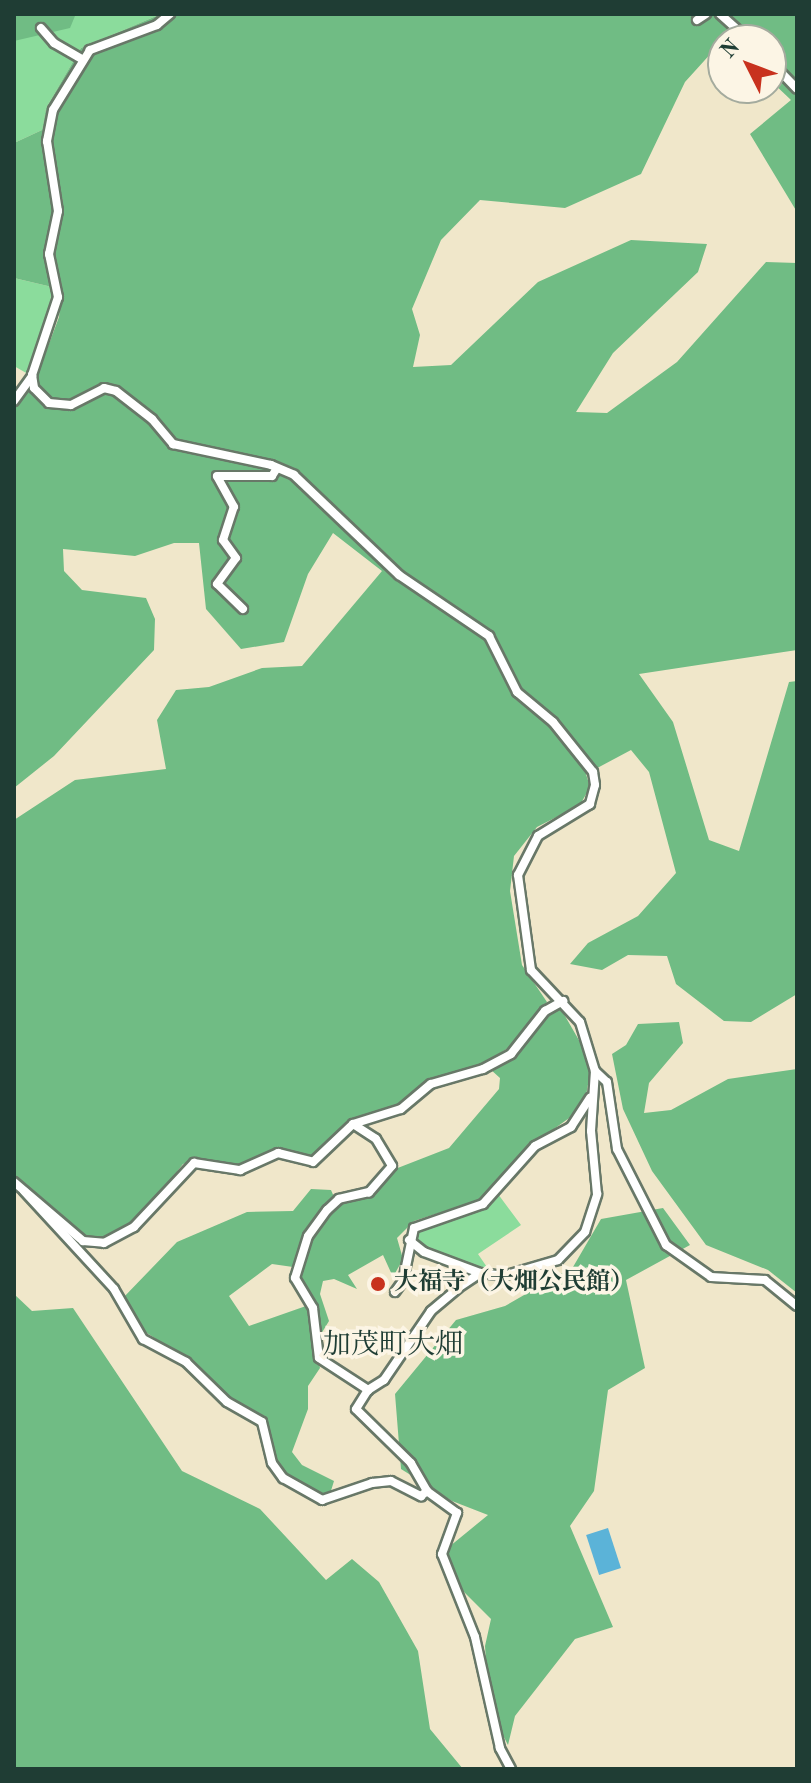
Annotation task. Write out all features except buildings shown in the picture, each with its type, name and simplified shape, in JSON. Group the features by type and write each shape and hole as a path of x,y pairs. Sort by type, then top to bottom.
{"street":[{"path":"14,401 32,375 58,297 49,254 58,204 49,158 49,123 58,97 82,59 104,41 157,25 170,14"},
{"path":"697,20 706,14"},
{"path":"41,28 54,43 82,59"},
{"path":"32,375 34,388 49,403 71,405 104,388 152,419 173,444 277,468 294,475 399,575 489,636 517,692 553,722 593,772 590,804 538,836 518,875 531,970 580,1022 595,1071 591,1097 597,1194 585,1232 558,1260 503,1276 480,1273 424,1252 409,1240"},
{"path":"243,609 217,584 236,558 223,540 234,507 217,476 272,476 277,468"},
{"path":"16,1183 83,1241 104,1243 134,1227 194,1163 240,1170 278,1153 313,1162 353,1124 401,1109 431,1084 483,1069 511,1054 545,1011 563,1001"},
{"path":"595,1071 607,1082 617,1149 666,1245 711,1277 765,1280 797,1306"},
{"path":"395,1292 403,1281 409,1240 414,1228 483,1204 535,1146 571,1127 591,1097"},
{"path":"353,1124 376,1139 392,1166 369,1192 339,1199 327,1210 308,1236 295,1278 313,1308 319,1358 368,1390"},
{"path":"16,1183 114,1289 143,1339 186,1362 227,1402 262,1422 272,1463 283,1478 311,1498 322,1500 391,1481 414,1495 427,1491"},
{"path":"480,1273 431,1311 384,1380 368,1390 356,1409 411,1463 427,1491 457,1513 442,1554 475,1637 497,1738 511,1769"}],"green space":[{"path":"14,14 161,14 81,48 46,108 42,130 14,143"},
{"path":"14,14 75,16 70,28 14,41"},
{"path":"161,14 797,14 797,212 750,134 791,100 787,96 787,24 707,24 707,58 685,82 641,174 565,208 480,200 441,240 412,309 420,335 413,367 451,365 538,282 631,240 707,244 698,272 613,353 576,412 607,413 677,362 766,262 797,263 797,650 639,674 673,722 709,840 739,851 789,682 797,681 797,994 751,1022 724,1021 676,984 667,956 628,955 602,970 570,964 588,943 638,916 676,873 649,772 631,750 586,774 590,787 580,805 537,827 514,856 510,891 522,965 547,1002 511,1046 481,1065 430,1080 396,1106 354,1120 316,1156 305,1158 286,1149 234,1166 199,1160 183,1164 155,1200 125,1228 108,1238 90,1239 14,1174 14,820 75,780 166,769 157,720 176,690 209,687 262,668 302,666 382,571 333,533 308,574 284,642 241,649 206,609 199,543 174,543 135,556 63,549 64,571 82,590 146,598 155,619 154,650 54,756 14,788 14,405 37,376 59,317 62,286 53,254 63,203 51,140 44,133 54,210 45,254 52,287 14,278 14,143 42,130 46,108 81,48"},
{"path":"14,278 52,287 49,314 28,374 14,366"},
{"path":"561,1009 580,1042 590,1073 586,1096 572,1116 526,1149 482,1199 414,1221 397,1238 403,1259 393,1277 383,1255 348,1275 357,1289 334,1279 323,1281 320,1294 329,1321 321,1334 299,1278 308,1240 333,1206 369,1197 390,1171 449,1148 499,1089 500,1078 490,1069 549,1012"},
{"path":"679,1022 683,1043 649,1083 644,1113 671,1110 728,1079 797,1069 797,1293 768,1270 706,1245 652,1171 623,1109 612,1054 626,1045 638,1024"},
{"path":"311,1189 331,1190 334,1197 304,1233 293,1267 272,1264 229,1296 249,1326 306,1306 320,1368 308,1386 308,1409 292,1452 302,1465 334,1481 330,1494 318,1497 275,1464 266,1420 229,1398 191,1361 142,1330 122,1299 177,1242 247,1212 293,1211"},
{"path":"498,1194 521,1225 478,1254 491,1273 477,1272 413,1240 413,1232 480,1207"},
{"path":"663,1208 690,1245 626,1280 645,1368 608,1390 594,1491 570,1526 613,1627 575,1639 515,1716 508,1745 489,1708 485,1646 491,1619 452,1580 444,1551 488,1515 452,1501 401,1469 395,1394 456,1320 505,1306 573,1267 601,1219"},
{"path":"14,1294 32,1311 73,1308 182,1471 260,1509 326,1580 352,1559 379,1582 418,1651 430,1729 463,1769 14,1769"}],"water":[{"path":"608,1528 621,1568 599,1575 586,1535"}],"waterway":[{"path":"797,119 797,126"}],"place":[{"name":"大福寺（大畑公民館）","path":"378,1284"}],"district":[{"name":"加茂町大畑","path":"393,1346"}]}
